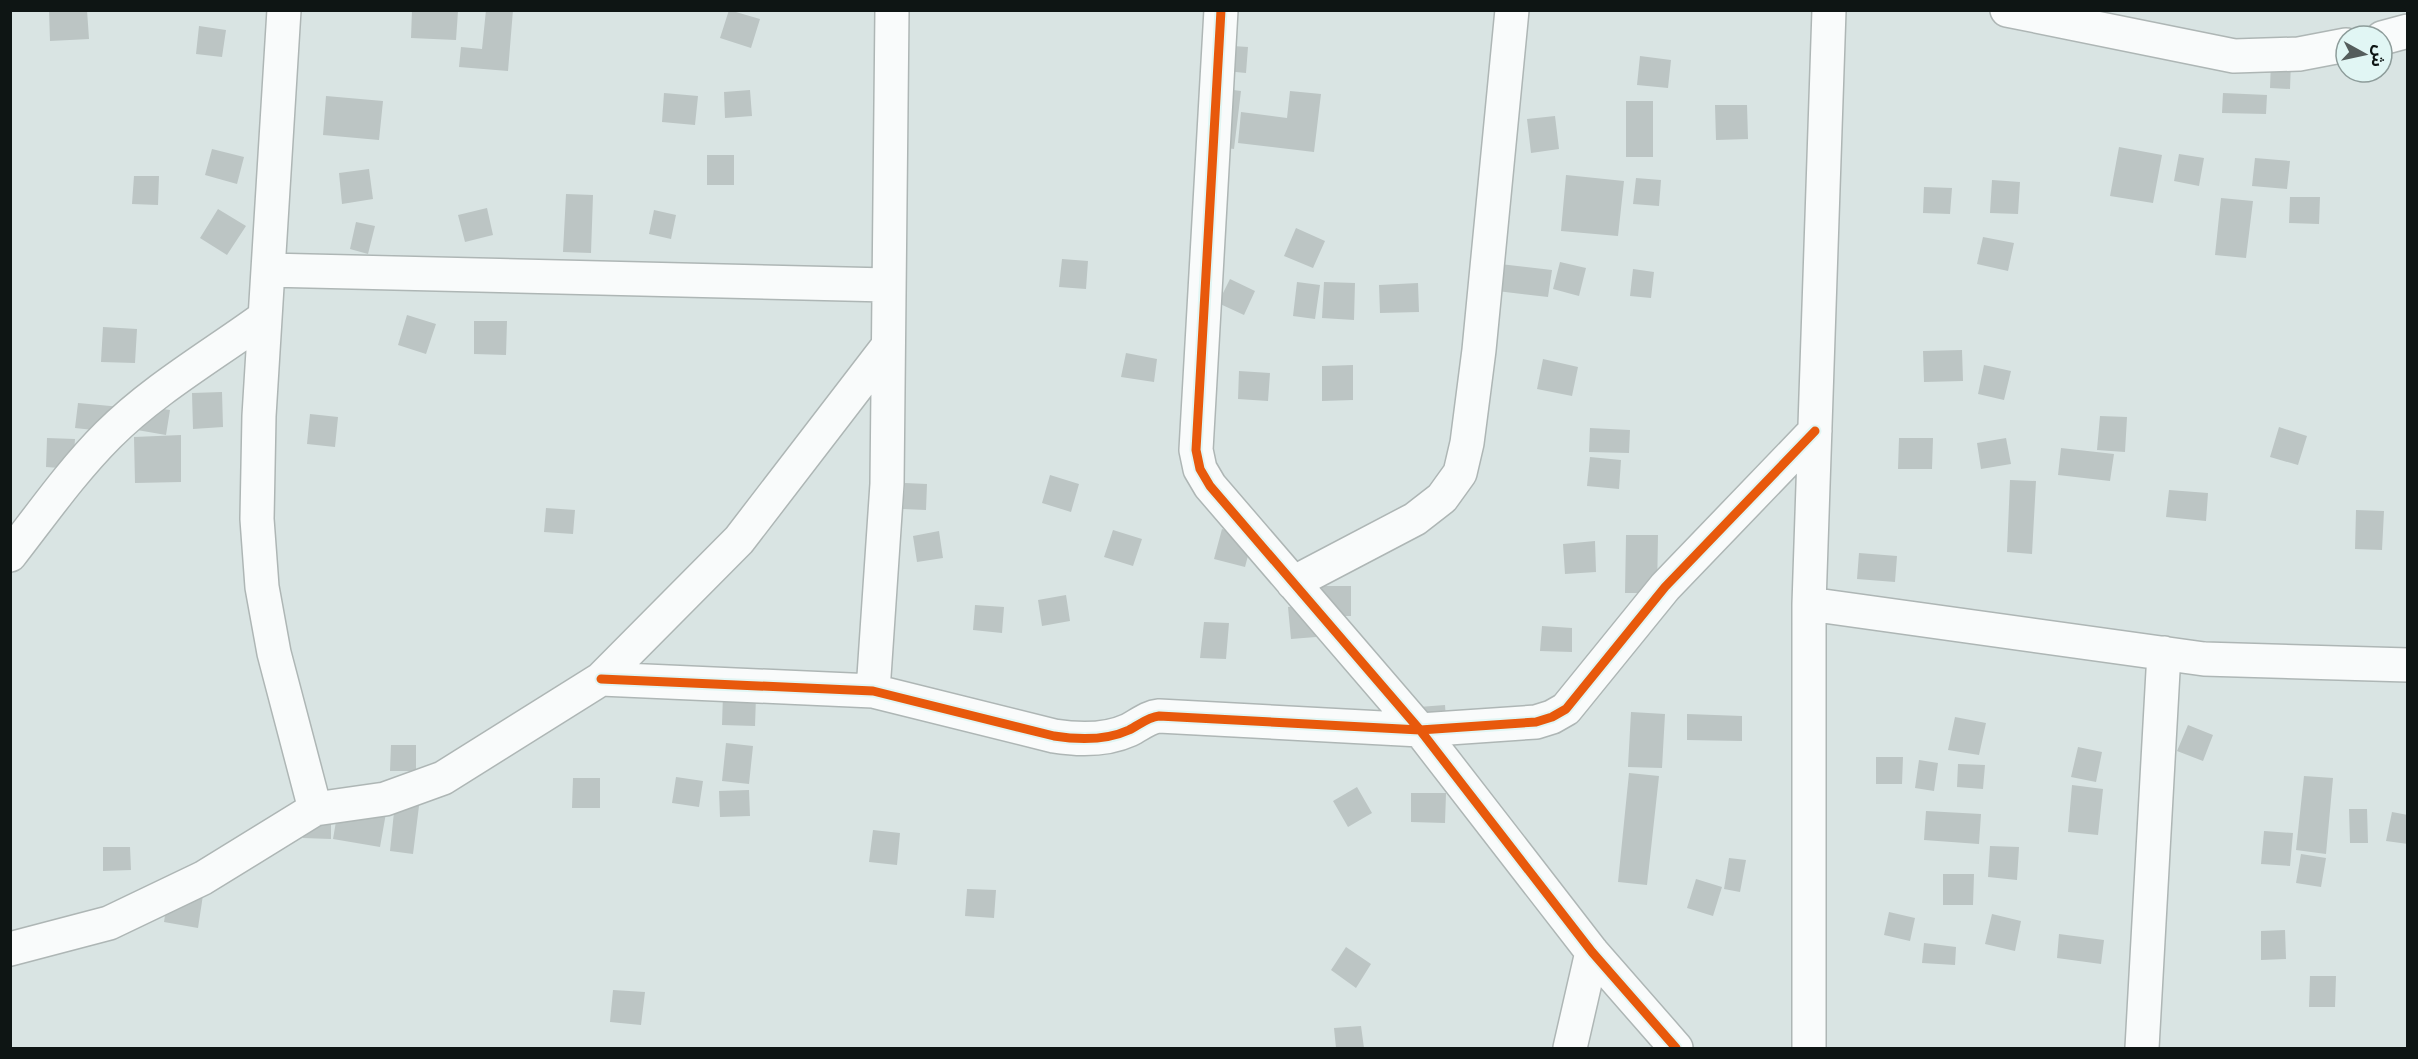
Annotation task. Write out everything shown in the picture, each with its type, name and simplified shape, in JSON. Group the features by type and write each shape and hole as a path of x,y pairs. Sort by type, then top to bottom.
{"street":[{"path":"284,10 259,416 256,519 262,587 274,653 315,809"},
{"path":"873,691 887,484 887,285 892,10"},
{"path":"1221,10 1196,450 1200,469 1210,486 1420,730 1592,952 1676,1048"},
{"path":"1293,583 1415,519 1442,498 1460,473 1467,443 1479,350 1512,10"},
{"path":"1809,1048 1809,604 1829,10"},
{"path":"2007,10 2234,56 2300,54 2334,47"},
{"path":"268,270 887,285"},
{"path":"10,555 71,476 109,434 147,401 266,317"},
{"path":"10,949 109,923 203,878 315,809 385,799 443,778 601,679 739,540 888,346"},
{"path":"601,679 873,691 1054,736 1083,740 1105,738 1160,716 1420,730 1536,722 1566,709 1665,587 1815,431"},
{"path":"1809,604 2204,659 2408,665"},
{"path":"2142,1048 2164,653"},
{"path":"1570,1048 1592,952"}],"building":[{"path":"49,10 87,10 89,39 50,41"},
{"path":"412,10 458,11 456,40 411,38"},
{"path":"486,10 513,10 508,71 459,67 461,47 482,49"},
{"path":"729,10 760,19 751,48 720,38"},
{"path":"199,26 226,30 222,57 196,54"},
{"path":"1217,45 1248,47 1246,73 1215,70"},
{"path":"1640,56 1671,60 1668,88 1637,85"},
{"path":"2271,61 2291,61 2290,89 2270,88"},
{"path":"1210,87 1241,91 1234,149 1203,145"},
{"path":"750,90 752,116 725,118 724,92"},
{"path":"1290,91 1321,94 1314,152 1238,143 1241,112 1287,118"},
{"path":"664,93 698,96 695,125 662,122"},
{"path":"2223,93 2267,95 2266,114 2222,113"},
{"path":"326,96 383,101 379,140 323,135"},
{"path":"1626,101 1653,101 1653,157 1626,157"},
{"path":"1715,105 1747,105 1748,139 1716,140"},
{"path":"1555,116 1559,149 1531,153 1527,119"},
{"path":"2119,147 2162,155 2153,203 2110,196"},
{"path":"212,149 244,157 237,184 205,175"},
{"path":"2179,154 2204,158 2199,186 2174,181"},
{"path":"707,155 734,155 734,185 707,185"},
{"path":"2255,158 2290,161 2287,189 2252,186"},
{"path":"369,169 373,199 342,204 339,173"},
{"path":"1566,175 1624,181 1618,236 1561,231"},
{"path":"134,176 159,176 158,205 132,204"},
{"path":"1636,178 1661,180 1659,206 1633,204"},
{"path":"1992,180 2020,182 2018,214 1990,213"},
{"path":"1924,187 1952,188 1950,214 1923,213"},
{"path":"566,194 593,195 591,253 563,252"},
{"path":"2290,197 2320,197 2319,224 2289,223"},
{"path":"2221,198 2253,201 2246,258 2215,255"},
{"path":"487,208 493,235 465,242 458,215"},
{"path":"218,209 246,226 227,255 200,238"},
{"path":"654,210 676,215 671,239 649,234"},
{"path":"356,222 375,226 368,254 350,249"},
{"path":"1296,228 1325,241 1313,268 1284,256"},
{"path":"1983,237 2014,243 2008,271 1977,264"},
{"path":"1062,259 1088,261 1086,289 1059,287"},
{"path":"1560,262 1586,268 1579,296 1553,289"},
{"path":"1500,264 1552,270 1548,297 1497,291"},
{"path":"1633,269 1654,272 1651,298 1630,296"},
{"path":"1230,279 1255,291 1244,315 1218,303"},
{"path":"1297,282 1320,285 1315,319 1293,316"},
{"path":"1324,282 1355,283 1354,320 1322,318"},
{"path":"1418,283 1419,312 1380,313 1379,285"},
{"path":"407,315 436,324 426,354 398,345"},
{"path":"474,321 507,321 506,355 474,354"},
{"path":"103,327 137,329 135,363 101,362"},
{"path":"1962,350 1963,381 1924,382 1923,351"},
{"path":"1126,353 1157,359 1154,382 1121,377"},
{"path":"1543,359 1578,367 1572,396 1537,389"},
{"path":"1353,365 1353,400 1322,401 1322,366"},
{"path":"1984,365 2011,371 2004,400 1978,394"},
{"path":"1239,371 1270,373 1268,401 1238,399"},
{"path":"222,392 223,427 193,429 192,393"},
{"path":"78,403 132,408 130,434 75,428"},
{"path":"141,406 170,410 166,435 137,430"},
{"path":"310,414 338,417 335,447 307,444"},
{"path":"2100,416 2127,417 2125,452 2097,450"},
{"path":"2279,427 2307,436 2298,465 2270,457"},
{"path":"1590,428 1630,430 1629,453 1589,452"},
{"path":"181,435 181,482 135,483 134,437"},
{"path":"47,438 75,439 73,469 46,467"},
{"path":"1899,438 1933,438 1932,469 1898,469"},
{"path":"2006,438 2011,464 1981,469 1977,443"},
{"path":"2061,448 2114,454 2110,481 2058,475"},
{"path":"1590,457 1621,460 1619,489 1587,486"},
{"path":"1050,475 1079,484 1071,512 1042,503"},
{"path":"2010,480 2036,481 2032,554 2007,552"},
{"path":"905,483 927,484 926,510 903,509"},
{"path":"2169,490 2208,493 2206,521 2166,517"},
{"path":"546,508 575,510 573,534 544,532"},
{"path":"2356,510 2384,511 2382,550 2355,549"},
{"path":"1222,529 1253,537 1245,567 1214,559"},
{"path":"1113,530 1142,539 1133,566 1104,557"},
{"path":"939,531 943,558 917,562 913,536"},
{"path":"1626,535 1658,535 1657,593 1625,593"},
{"path":"1595,541 1596,572 1565,574 1563,544"},
{"path":"1859,553 1897,556 1895,582 1857,579"},
{"path":"1322,586 1351,586 1351,616 1321,616"},
{"path":"1066,595 1070,621 1042,626 1038,600"},
{"path":"975,605 1004,607 1002,633 973,630"},
{"path":"1313,605 1316,637 1291,639 1288,607"},
{"path":"1204,622 1229,623 1226,659 1200,658"},
{"path":"1542,626 1572,628 1572,652 1540,651"},
{"path":"723,694 756,696 755,726 722,725"},
{"path":"1445,705 1447,733 1419,707"},
{"path":"1631,712 1665,714 1662,768 1628,767"},
{"path":"1687,714 1742,716 1742,741 1687,740"},
{"path":"1955,717 1986,723 1979,755 1948,750"},
{"path":"2188,725 2213,735 2203,761 2177,751"},
{"path":"726,743 753,746 749,784 722,781"},
{"path":"391,745 416,745 416,771 390,771"},
{"path":"2078,747 2102,752 2096,782 2071,777"},
{"path":"1876,757 1903,757 1902,784 1876,784"},
{"path":"1919,760 1938,763 1934,791 1915,788"},
{"path":"1958,764 1985,765 1983,789 1957,787"},
{"path":"1629,773 1659,776 1647,885 1618,882"},
{"path":"2304,776 2333,778 2326,854 2296,850"},
{"path":"676,777 703,781 699,807 672,803"},
{"path":"573,778 600,778 600,808 572,808"},
{"path":"2072,785 2103,789 2098,835 2068,832"},
{"path":"1357,787 1372,813 1348,827 1333,801"},
{"path":"749,790 750,816 720,817 719,791"},
{"path":"1411,793 1446,793 1445,823 1411,822"},
{"path":"395,802 419,806 413,854 390,851"},
{"path":"339,804 386,813 380,847 333,839"},
{"path":"2349,809 2367,809 2368,843 2350,843"},
{"path":"304,811 331,811 331,839 303,838"},
{"path":"1926,811 1981,814 1979,844 1924,840"},
{"path":"2392,812 2408,815 2408,844 2386,841"},
{"path":"873,830 900,833 897,865 869,862"},
{"path":"2264,831 2293,833 2290,866 2261,864"},
{"path":"1990,846 2019,847 2017,880 1988,877"},
{"path":"103,847 130,847 131,870 103,871"},
{"path":"2301,854 2326,858 2321,887 2296,883"},
{"path":"1729,858 1746,860 1740,892 1724,889"},
{"path":"1943,874 1974,874 1973,905 1943,905"},
{"path":"1696,879 1722,887 1713,916 1687,908"},
{"path":"169,889 203,895 198,928 164,922"},
{"path":"967,889 996,890 994,918 965,916"},
{"path":"1889,912 1915,918 1910,941 1884,935"},
{"path":"1992,914 2021,921 2015,951 1985,944"},
{"path":"2285,930 2286,959 2261,960 2261,931"},
{"path":"2059,934 2104,940 2101,964 2057,958"},
{"path":"1924,943 1956,947 1955,965 1922,963"},
{"path":"1346,947 1371,964 1356,988 1331,970"},
{"path":"2310,976 2336,976 2335,1007 2309,1007"},
{"path":"613,990 645,992 641,1025 610,1022"},
{"path":"1361,1026 1364,1048 1336,1048 1334,1028"}],"cycle path":[{"path":"1221,10 1196,450 1200,469 1210,486 1420,730 1592,952 1676,1048"},
{"path":"601,679 873,691 1054,736 1082,739 1120,734 1159,716 1420,730 1536,722 1566,709 1665,587 1815,431"}]}
